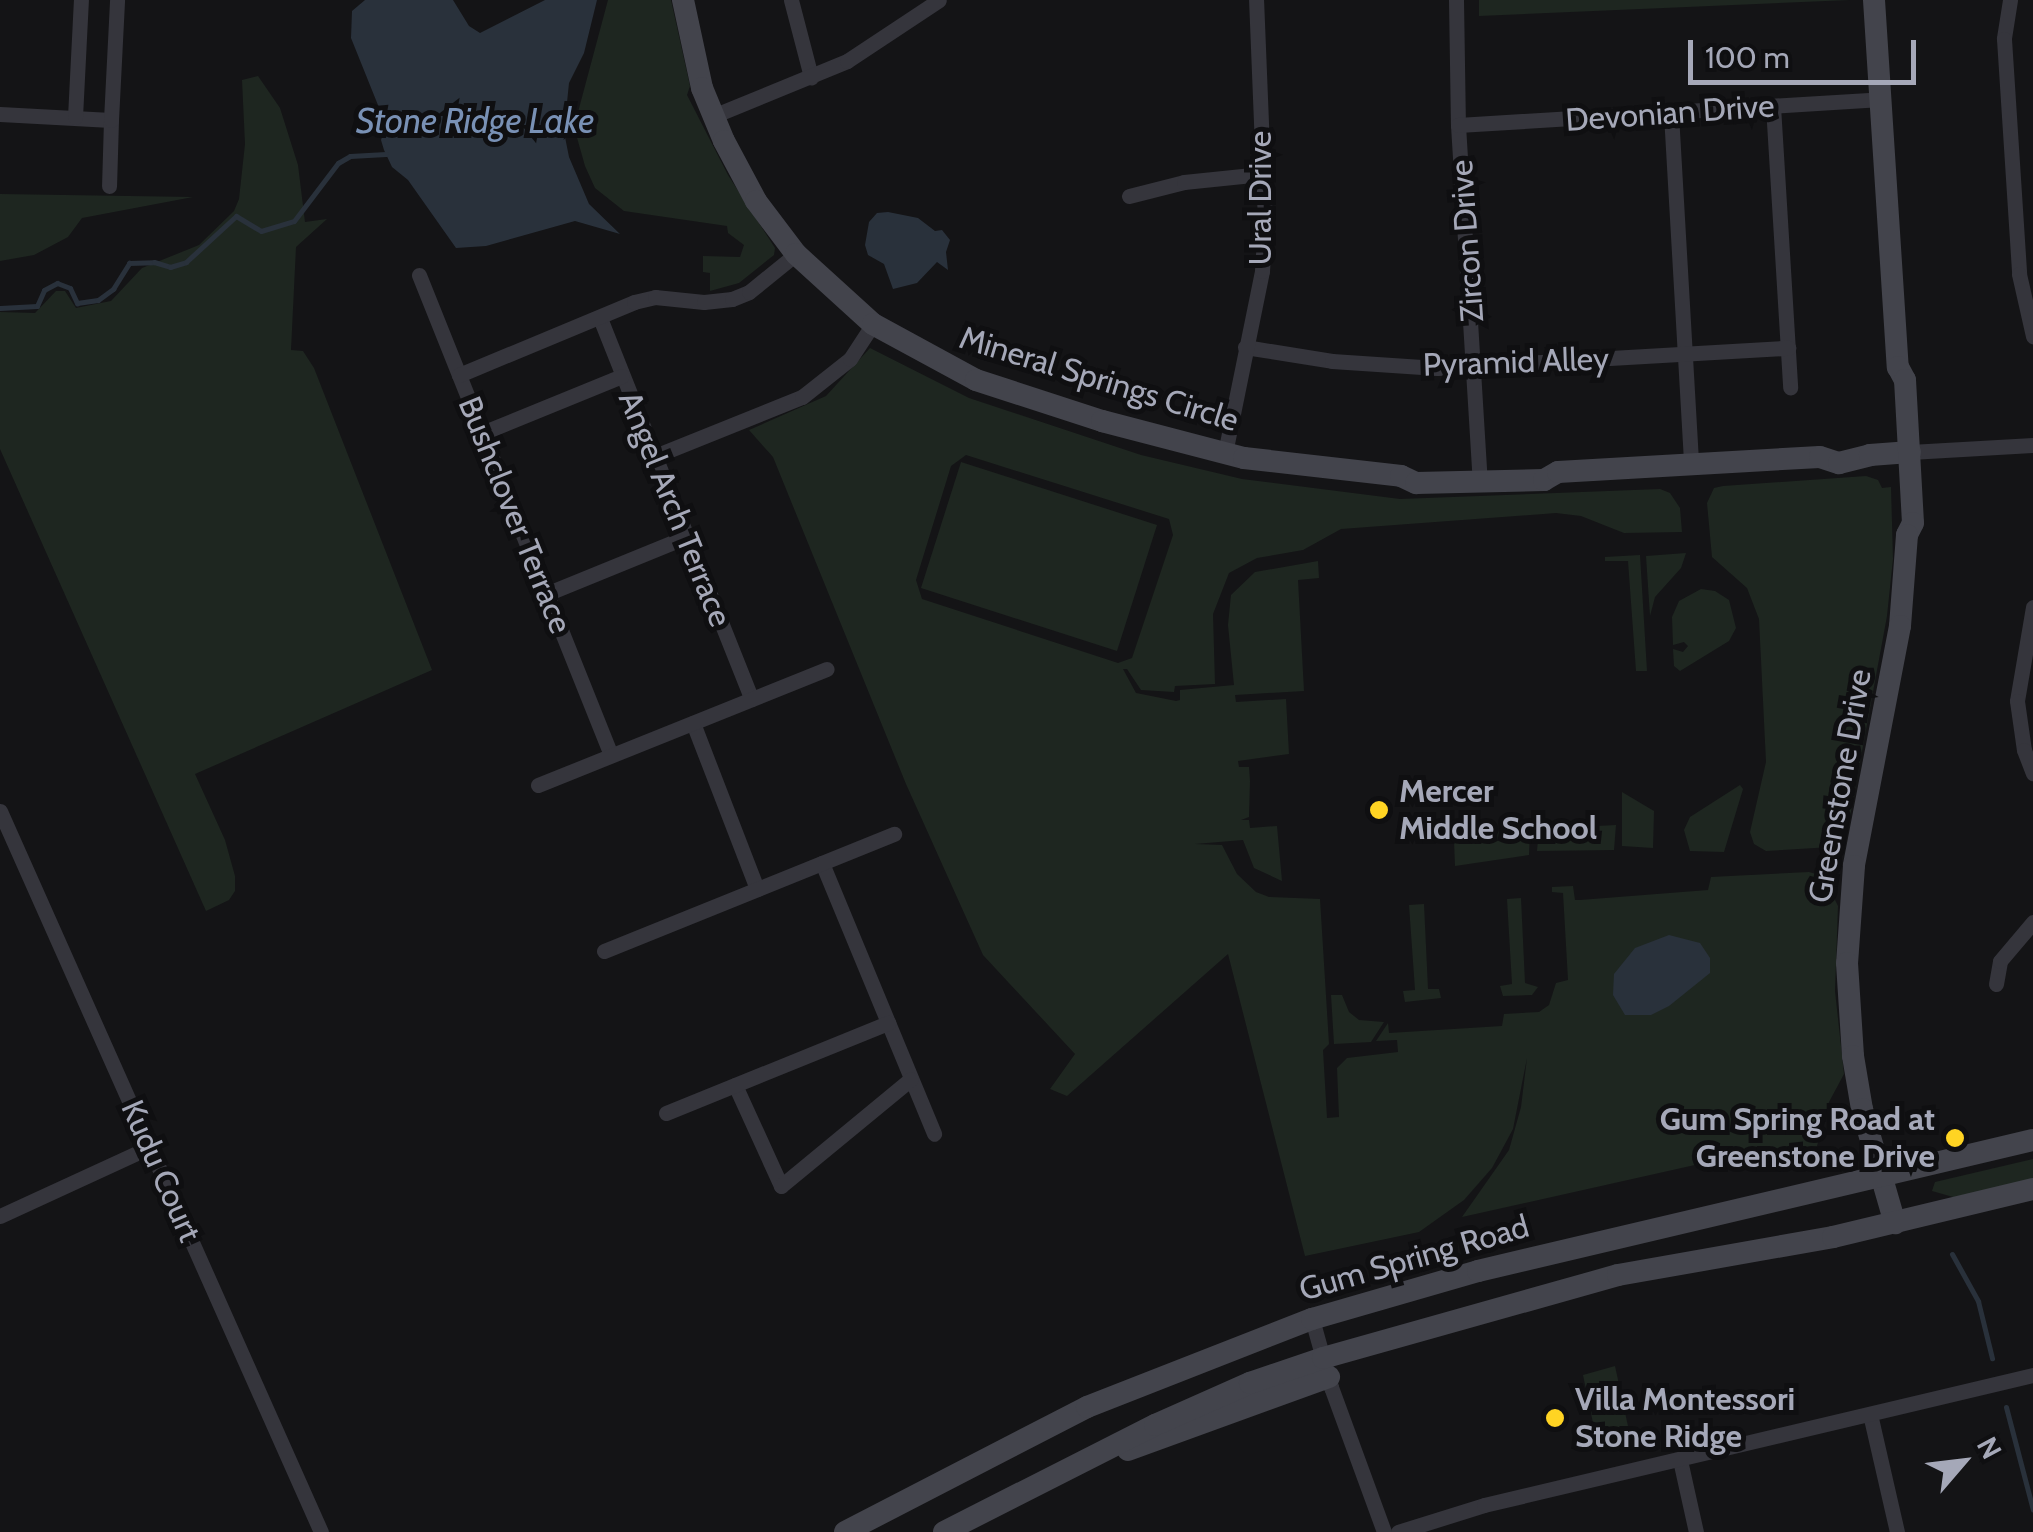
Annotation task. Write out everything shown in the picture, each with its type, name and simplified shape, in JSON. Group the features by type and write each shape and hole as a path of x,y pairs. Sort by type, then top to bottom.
{"street":[{"path":"75,118 81,0"},
{"path":"109,186 117,0"},
{"name":"Mineral Springs Circle","path":"683,0 694,58 713,116 756,201 796,254 873,324 976,380 1102,421 1225,453 1401,476 1414,469 1480,476 1542,466 1558,472 1820,457 1831,449 1856,447 1870,455 1903,453"},
{"path":"791,0 812,77"},
{"path":"713,116 847,61 939,0"},
{"name":"Ural Drive","path":"1225,453 1262,271 1256,0"},
{"name":"Zircon Drive","path":"1456,0 1458,125 1480,476"},
{"name":"Greenstone Drive","path":"1874,0 1898,366 1891,380 1914,523 1906,534 1896,650 1854,866 1847,963 1853,1056 1862,1108 1895,1224"},
{"path":"2010,0 2004,39 2023,190 2021,293 2033,336"},
{"path":"903,1 910,18"},
{"name":"Devonian Drive","path":"1458,125 1881,99"},
{"path":"1773,106 1790,386"},
{"path":"0,114 111,120"},
{"path":"1671,114 1691,465"},
{"path":"1129,196 1184,182 1262,174"},
{"path":"459,374 654,297 704,302 732,300 750,292 796,254"},
{"name":"Bushclover Terrace","path":"419,276 611,755"},
{"name":"Angel Arch Terrace","path":"600,318 752,699"},
{"path":"655,456 802,397 850,359 873,324"},
{"name":"Pyramid Alley","path":"1245,347 1332,361 1476,366 1788,348"},
{"path":"482,433 622,376"},
{"path":"1903,453 2033,445"},
{"path":"546,594 686,537"},
{"path":"2033,606 2017,701 2024,750 2033,773"},
{"path":"538,784 827,668"},
{"path":"693,724 757,889"},
{"name":"Kudu Court","path":"0,811 321,1532"},
{"path":"604,951 894,834"},
{"path":"822,863 934,1134"},
{"path":"1996,984 2000,960 2033,922"},
{"path":"666,1113 888,1023"},
{"path":"735,1085 781,1186 911,1079"},
{"name":"Gum Spring Road","path":"845,1532 1087,1407 1312,1319 1459,1276 2033,1140"},
{"path":"0,1216 150,1147"},
{"path":"944,1532 1234,1390 1326,1368 1618,1275 1895,1224 2033,1189"},
{"path":"1312,1319 1384,1532"},
{"path":"1398,1532 1484,1505 2033,1375"},
{"path":"1870,1414 1897,1532"},
{"path":"1680,1460 1696,1532"}],"shaded area":[{"path":"608,0 671,0 690,86 687,95 728,175 775,248 774,255 739,283 710,291 710,273 703,272 703,256 740,257 744,245 728,233 727,226 624,211 595,188 574,127"},
{"path":"1479,0 1850,0 1479,16"},
{"path":"258,76 280,108 298,165 305,222 327,219 296,247 291,350 303,351 314,368 432,670 195,774 225,840 235,876 235,891 229,900 206,911 0,449 0,312 35,313 56,291 65,291 76,308 111,301 142,268 199,245 234,211 239,199 245,144 242,80"},
{"path":"0,194 193,197 82,218 68,237 34,255 0,261"},
{"path":"870,348 969,398 1141,455 1242,479 1400,499 1660,489 1670,493 1680,508 1682,532 1624,533 1581,516 1556,513 1341,529 1303,550 1257,558 1229,573 1213,614 1215,684 1175,686 1174,692 1141,690 1127,669 1123,669 1136,693 1176,701 1180,700 1180,690 1234,685 1228,625 1231,595 1255,572 1318,561 1319,578 1298,580 1304,691 1235,695 1236,702 1286,699 1289,754 1238,761 1239,767 1249,767 1250,781 1249,817 1241,820 1249,820 1250,828 1277,826 1282,881 1254,868 1243,840 1195,844 1222,845 1237,874 1256,892 1269,897 1320,899 1329,1044 1323,1050 1327,1118 1339,1117 1337,1068 1347,1058 1398,1052 1397,1040 1376,1041 1388,1023 1389,1033 1502,1026 1504,1014 1539,1012 1549,1005 1556,983 1568,980 1563,893 1552,892 1552,887 1573,886 1575,900 1580,900 1708,890 1711,877 1809,872 1823,876 1838,906 1835,991 1844,1074 1829,1102 1817,1146 1735,1156 1462,1217 1509,1150 1521,1107 1527,1058 1513,1129 1492,1168 1464,1200 1419,1232 1305,1256 1228,954 1067,1096 1050,1089 1075,1054 983,955 906,784 773,457 749,430 826,396","holes":["966,455 1169,519 1173,535 1132,658 1118,663 922,599 916,580 951,466"]},
{"path":"961,462 1157,525 1117,651 921,588"},
{"path":"1866,476 1878,480 1882,488 1891,487 1893,559 1887,616 1849,822 1846,833 1831,847 1766,851 1754,844 1750,832 1766,762 1759,619 1747,588 1712,557 1707,503 1714,488 1723,486"},
{"path":"1686,553 1681,568 1655,597 1650,616 1646,556"},
{"path":"1640,555 1647,671 1636,671 1628,561 1605,561 1605,557"},
{"path":"1701,589 1715,591 1729,600 1736,628 1729,641 1680,671 1674,666 1673,649 1683,652 1688,646 1684,642 1673,645 1672,617 1679,601"},
{"path":"1740,785 1743,789 1724,852 1690,851 1684,830 1690,817"},
{"path":"1622,792 1654,811 1653,848 1622,846"},
{"path":"1616,825 1614,850 1537,851 1539,829"},
{"path":"1530,830 1529,855 1455,866 1454,841 1462,840 1462,833"},
{"path":"1521,898 1525,983 1538,987 1532,995 1503,996 1500,986 1512,984 1507,899"},
{"path":"1424,904 1428,989 1439,989 1441,998 1405,1002 1403,991 1415,990 1409,905"},
{"path":"1331,995 1342,995 1349,1012 1359,1020 1384,1022 1371,1042 1334,1044"},
{"path":"2033,1159 2033,1182 1960,1199 1932,1191 1935,1182"},
{"path":"1615,1366 1631,1440 1598,1447 1583,1375"}],"water":[{"name":"Stone Ridge Lake","path":"365,0 453,0 469,26 480,33 545,0 597,0 584,53 569,83 564,132 569,157 589,204 620,234 575,221 486,246 456,248 408,180 392,167 384,150 381,140 386,125 351,38 352,11"},
{"path":"877,213 918,218 935,231 942,230 950,240 946,252 948,270 937,262 917,283 893,289 884,264 868,255 865,245 869,222"},
{"path":"1669,935 1700,943 1710,958 1710,973 1669,1006 1651,1015 1625,1015 1613,995 1614,974 1635,948"}],"waterway":[{"path":"0,308 37,306 44,290 57,283 70,288 77,303 98,300 113,289 129,263 154,262 170,267 186,262 236,216 261,231 294,221 338,163 350,156 386,154"},
{"path":"1952,1254 1978,1301 1992,1358"},
{"path":"2006,1407 2033,1510"}],"place":[{"name":"Mercer Middle School","path":"1379,810"},
{"name":"Gum Spring Road at Greenstone Drive","path":"1955,1138"},
{"name":"Villa Montessori Stone Ridge","path":"1555,1418"}]}
